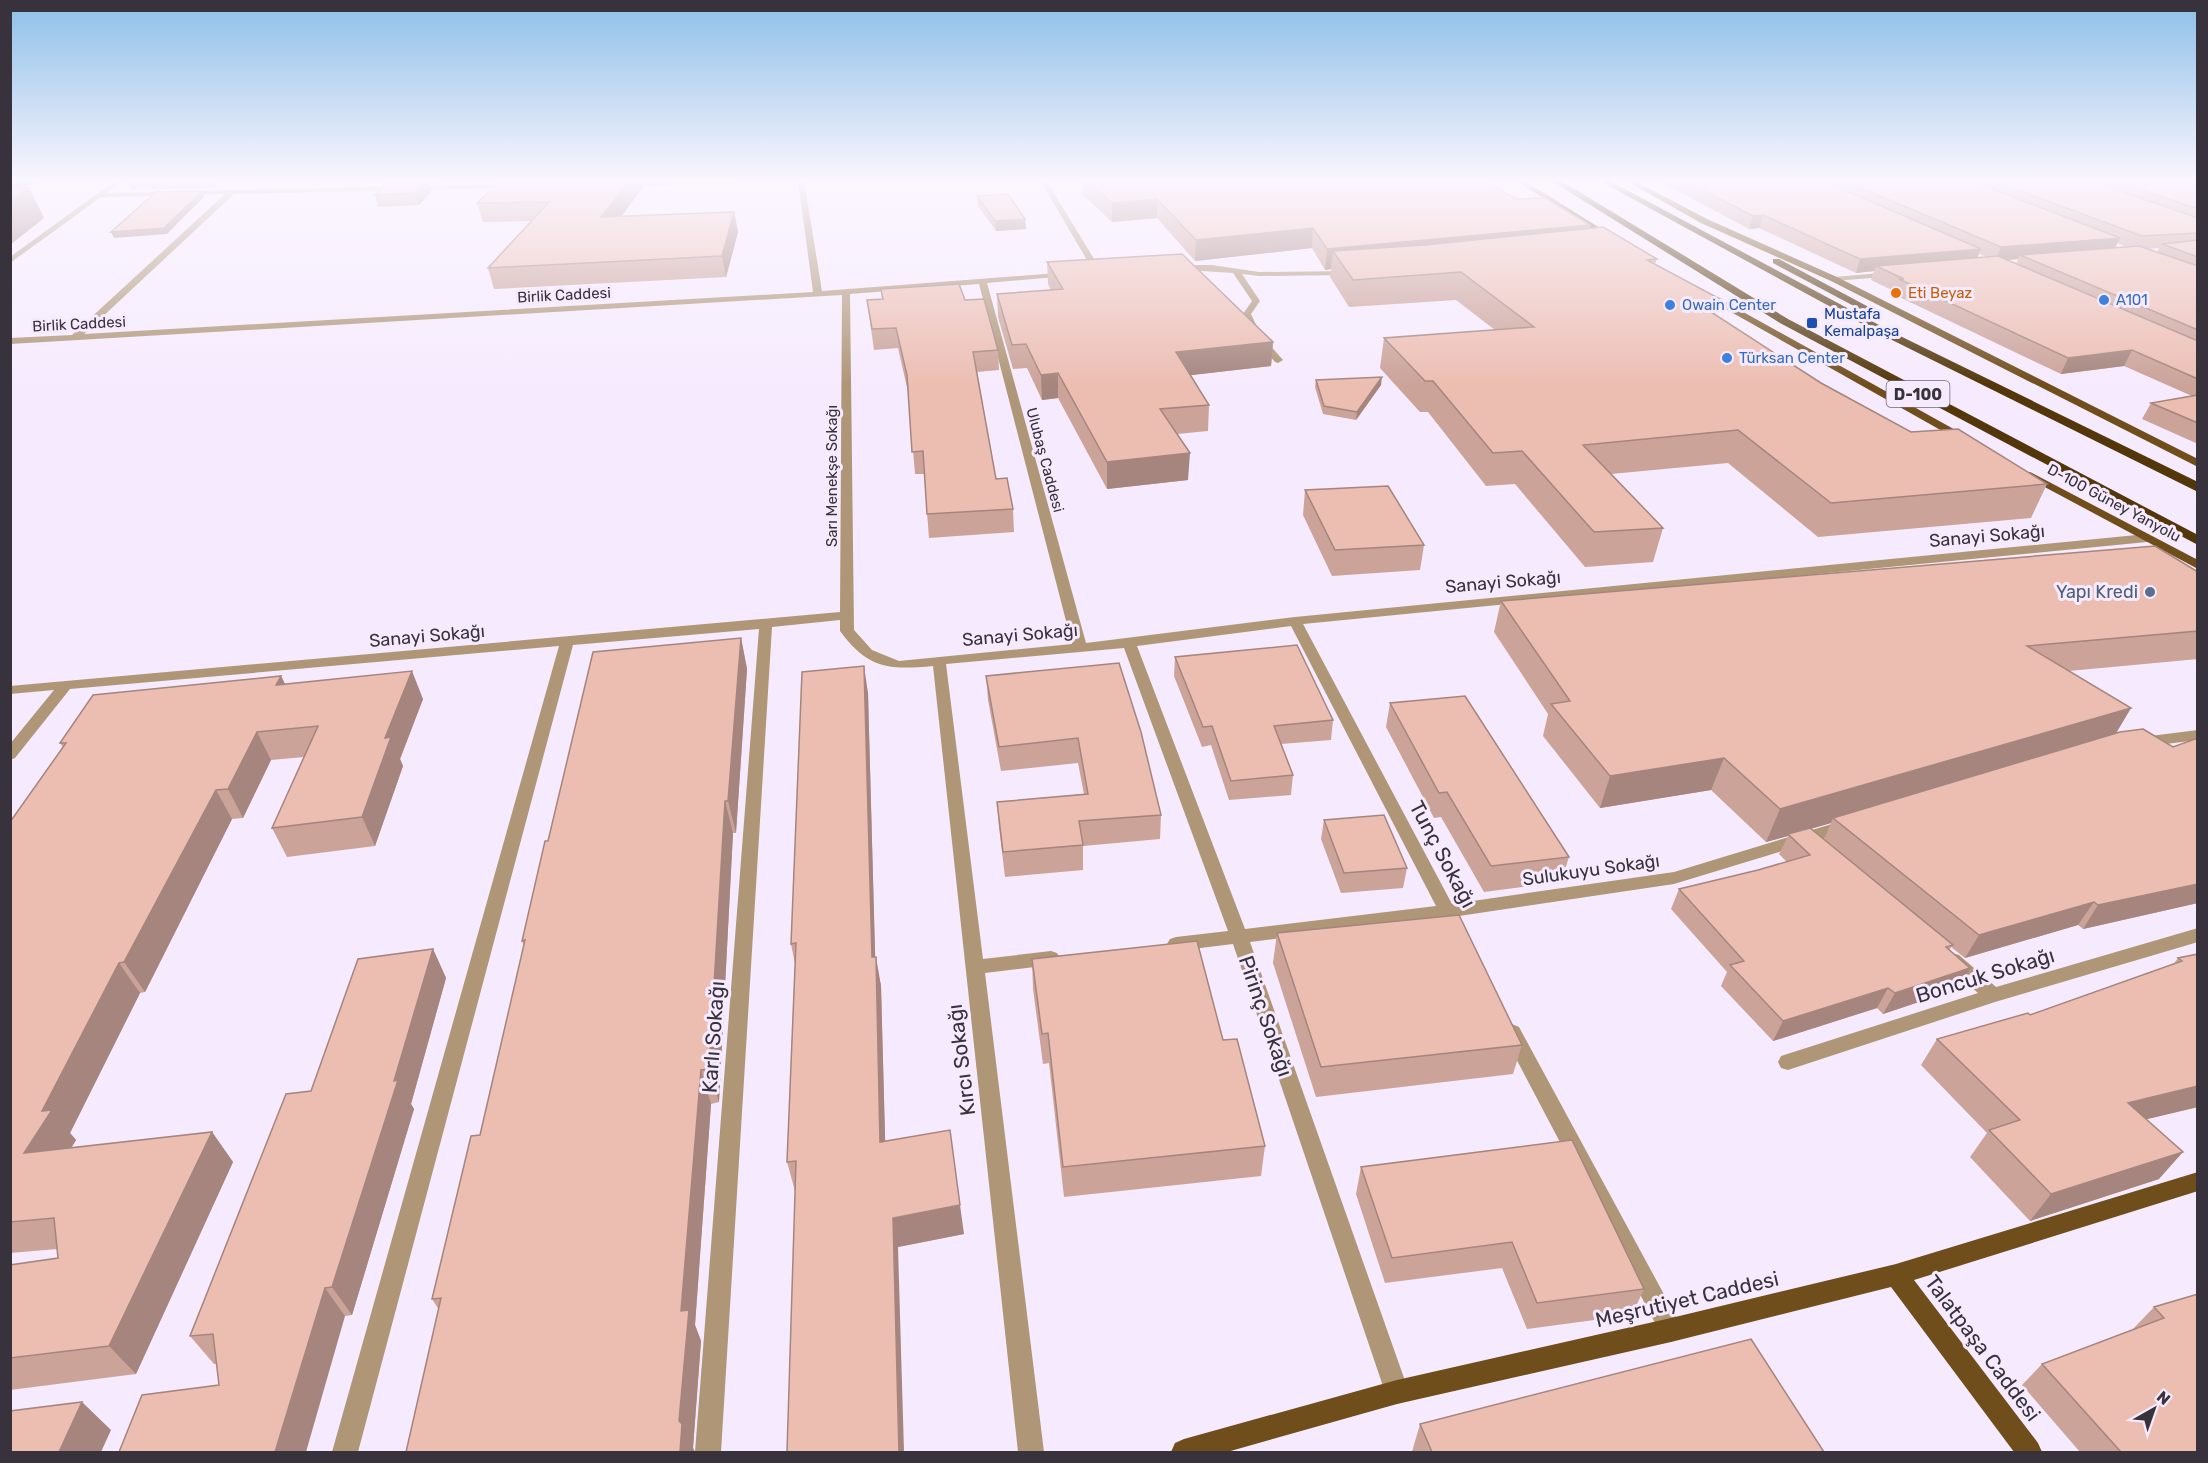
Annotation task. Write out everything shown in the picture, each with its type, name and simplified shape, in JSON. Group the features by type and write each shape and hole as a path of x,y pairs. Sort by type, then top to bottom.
{"highway":[{"name":"D-100","path":"1665,248 1852,359 2198,541"},
{"name":"D-100","path":"1728,248 1870,325 2198,488"},
{"path":"1750,248 2198,480"}],"main road":[{"path":"1765,248 1834,279 2198,464"},
{"path":"1692,286 1970,443"},
{"name":"D-100 Güney Yanyolu","path":"2023,471 2198,565"},
{"name":"Meşrutiyet Caddesi","path":"1184,1452 1397,1392 1671,1330 1896,1275 2198,1181"},
{"name":"Talatpaşa Caddesi","path":"1896,1275 2029,1452"}],"street":[{"path":"10,261 27,248"},
{"path":"74,338 171,248"},
{"path":"811,248 818,294"},
{"path":"1084,248 1098,272"},
{"path":"1168,267 1212,267 1288,274 1363,271"},
{"path":"1235,270 1256,301 1247,314 1257,336 1278,360"},
{"path":"1086,273 1110,272"},
{"path":"1834,279 1900,273"},
{"name":"Birlik Caddesi","path":"10,341 818,294 1075,274"},
{"name":"Ulubaş Caddesi","path":"982,281 1080,648"},
{"name":"Sarı Menekşe Sokağı","path":"846,292 847,615 848,631 867,652"},
{"name":"Sanayi Sokağı","path":"867,652 897,665 1129,643 1295,621 2146,537"},
{"name":"Sanayi Sokağı","path":"10,690 567,642 847,615"},
{"name":"Tunç Sokağı","path":"1295,621 1458,932"},
{"name":"Karlı Sokağı","path":"708,1452 766,624"},
{"path":"345,1452 567,642"},
{"name":"Pirinç Sokağı","path":"1129,643 1239,936 1397,1392"},
{"name":"Kırcı Sokağı","path":"939,661 1031,1452"},
{"path":"10,755 66,685"},
{"path":"2128,744 2198,735"},
{"name":"Sulukuyu Sokağı","path":"1158,946 1446,911 1674,878 1860,821"},
{"path":"1805,838 1822,853"},
{"name":"Boncuk Sokağı","path":"1788,1062 1993,995 2198,935"},
{"path":"1939,950 1993,995"},
{"path":"974,967 1066,957"},
{"path":"1503,1016 1671,1330"}],"building":[{"path":"506,248 724,248 722,256 488,268"},
{"path":"1375,248 1639,248 1657,259 1647,260 1720,299 1694,301 1821,383 1911,432 1958,429 2047,484 1831,503 1738,430 1583,445 1663,528 1594,532 1522,451 1493,453 1433,381 1425,381 1384,338 1534,327 1461,272 1353,280 1333,251"},
{"path":"1836,248 1981,249 1860,259"},
{"path":"2109,248 2146,248 2198,266 2198,330 2020,255"},
{"path":"2174,248 2198,248 2198,257"},
{"path":"1182,254 1273,342 1176,352 1209,405 1160,409 1190,453 1107,462 1058,373 1041,375 1026,344 1012,345 997,294 1063,289 1047,262"},
{"path":"1998,256 2198,341 2198,379 2132,350 2068,358 1876,266"},
{"path":"959,284 965,300 984,299 998,350 973,352 996,479 1007,478 1013,509 927,514 923,451 912,452 907,375 896,328 872,329 867,300 883,299 881,289"},
{"path":"1382,377 1357,412 1324,406 1316,380"},
{"path":"2198,395 2198,423 2151,403"},
{"path":"1388,486 1424,545 1335,550 1305,490"},
{"path":"2155,546 2198,572 2198,631 2027,646 2131,708 1780,809 1724,758 1610,776 1551,704 1570,701 1501,601"},
{"path":"741,638 728,801 725,801 709,1069 701,1070 681,1311 689,1310 679,1421 682,1424 680,1452 406,1452 441,1298 432,1299 471,1136 480,1135 525,940 522,941 545,841 548,841 593,652"},
{"path":"1297,645 1333,720 1274,726 1293,775 1231,781 1212,726 1203,727 1175,657"},
{"path":"1119,663 1141,732 1161,815 1079,821 1083,845 1003,852 997,802 1088,794 1078,738 999,747 986,676"},
{"path":"864,666 872,957 876,957 880,1142 950,1130 960,1205 893,1218 899,1452 787,1452 796,1161 787,1162 796,943 791,944 802,672"},
{"path":"412,671 385,738 391,737 362,817 272,828 318,726 257,732 228,789 216,790 124,962 119,963 42,1111 52,1110 24,1153 212,1132 109,1346 10,1358 10,1265 58,1258 54,1218 10,1222 10,822 66,743 60,743 93,695 281,676 276,685"},
{"path":"1465,696 1569,857 1491,866 1447,792 1439,793 1390,703"},
{"path":"2143,729 2173,747 2198,738 2198,884 2098,905 2094,902 1979,935 1833,818 2120,732"},
{"path":"1384,815 1407,868 1344,873 1324,820"},
{"path":"1810,828 1953,945 1946,947 1970,968 1895,993 1888,988 1783,1021 1730,965 1744,961 1679,889 1810,855 1788,834"},
{"path":"1459,915 1522,1045 1321,1067 1277,933"},
{"path":"1197,941 1223,1040 1237,1039 1265,1146 1063,1167 1048,1033 1042,1034 1032,959"},
{"path":"433,949 394,1081 398,1080 332,1287 325,1288 275,1452 119,1452 142,1395 219,1385 213,1334 190,1336 286,1094 311,1091 358,959"},
{"path":"2198,954 2198,1086 2128,1103 2183,1152 2051,1194 1989,1130 2020,1120 1937,1039 2028,1013 2030,1015 2182,961 2178,958"},
{"path":"1572,1140 1644,1289 1537,1303 1512,1242 1392,1258 1361,1167"},
{"path":"2198,1294 2198,1452 2121,1452 2042,1364 2164,1318 2154,1307"},
{"path":"1751,1339 1824,1452 1432,1452 1420,1424"},
{"path":"82,1402 59,1452 10,1452 10,1411"}],"place":[{"name":"Eti Beyaz","path":"1896,293"},
{"name":"A101","path":"2104,300"},
{"name":"Owain Center","path":"1670,305"},
{"name":"Mustafa Kemalpaşa","path":"1812,323"},
{"name":"Türksan Center","path":"1727,358"},
{"name":"Yapı Kredi","path":"2150,592"}]}
